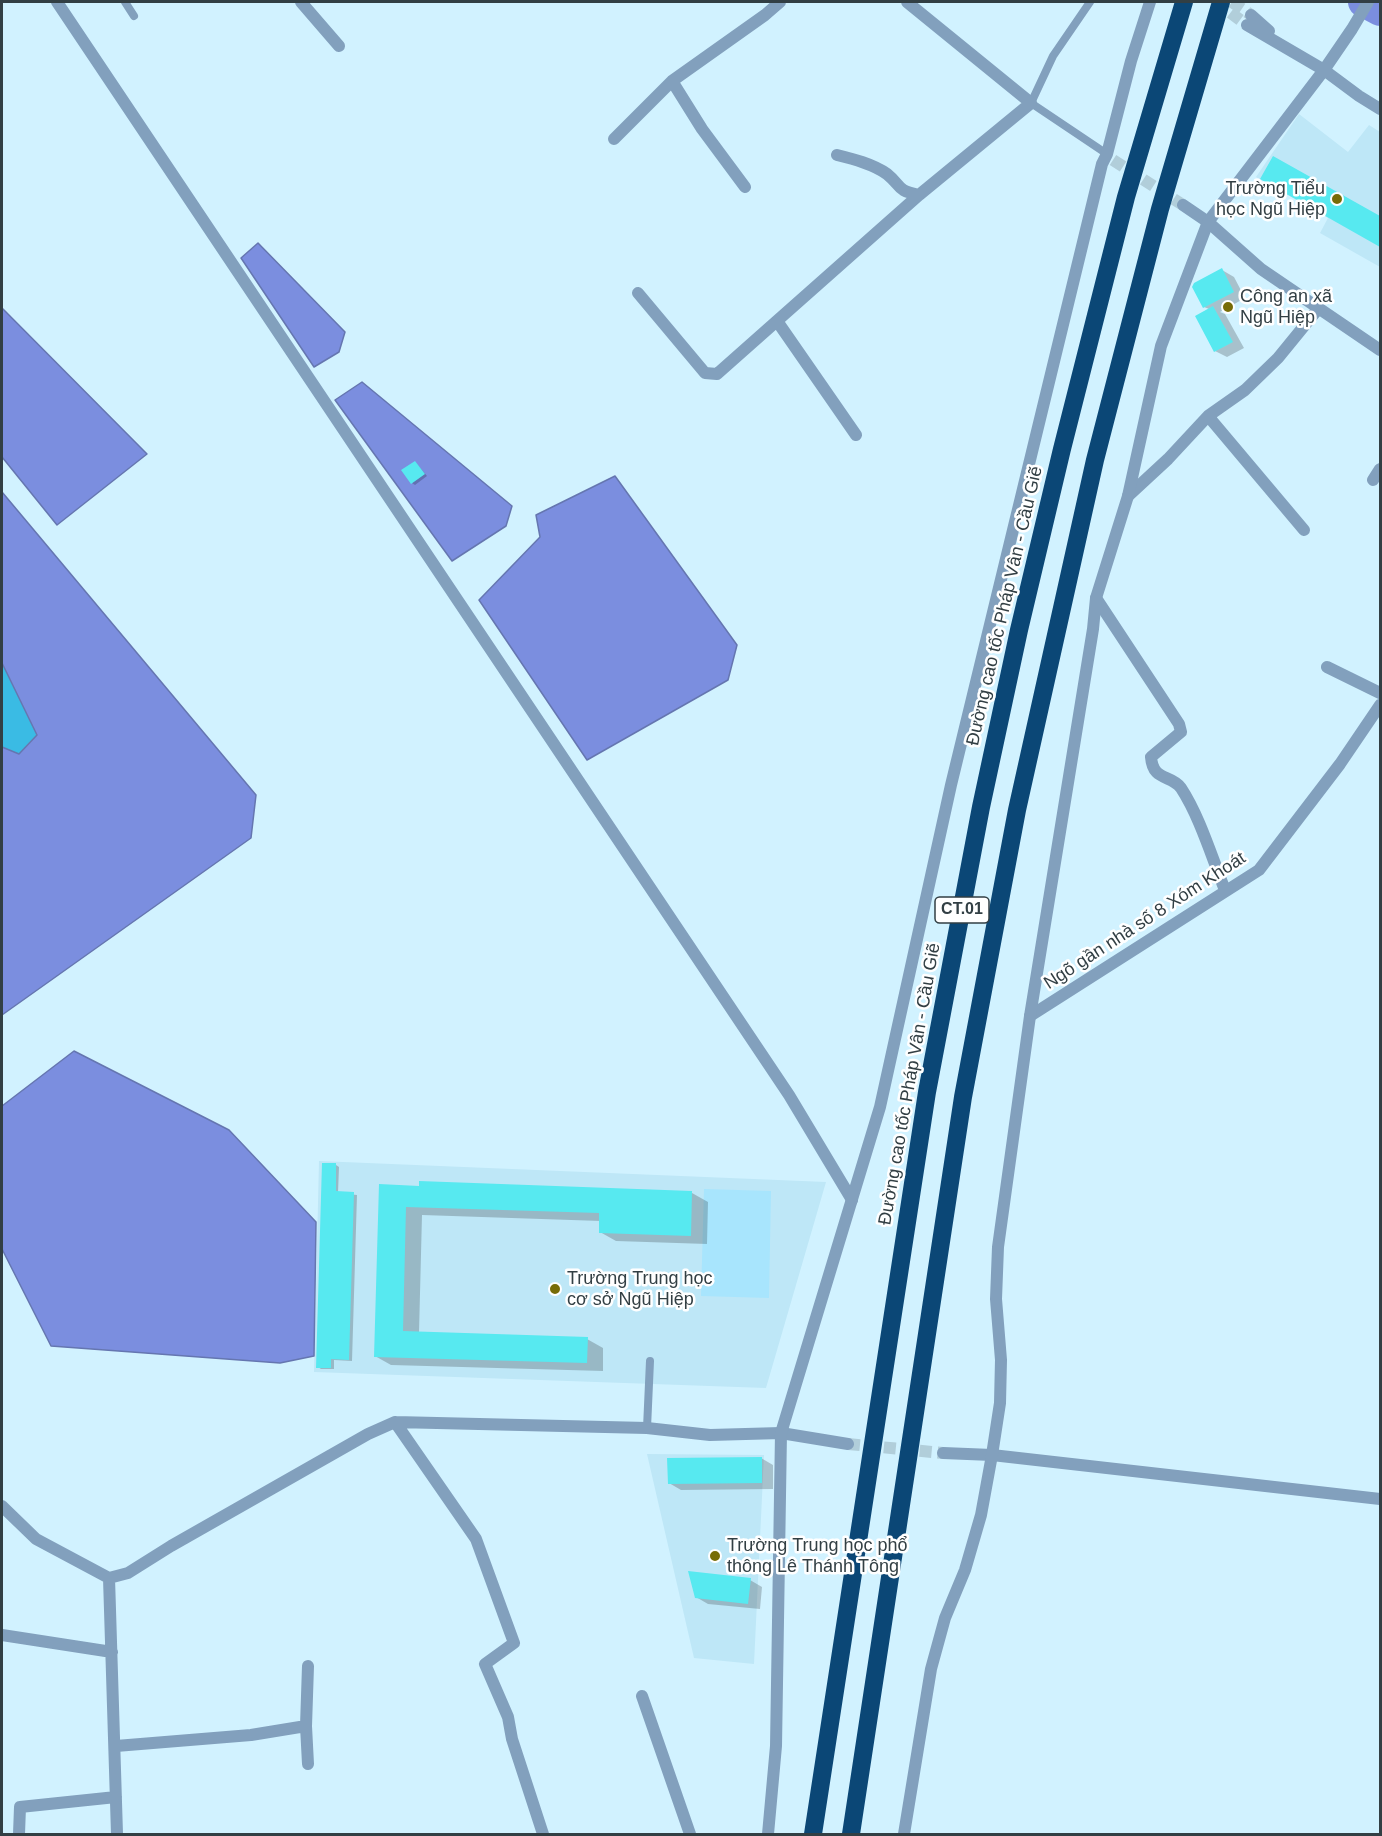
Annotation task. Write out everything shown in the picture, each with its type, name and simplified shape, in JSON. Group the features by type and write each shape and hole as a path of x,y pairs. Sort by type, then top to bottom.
{"highway":[{"name":"Đường cao tốc Pháp Vân - Cầu Giẽ","path":"813,1834 927,1092 981,807 1019,630 1062,449 1126,197 1184,2"},
{"name":"CT.01","path":"851,1834 963,1097 1017,810 1095,460 1160,209 1221,2"}],"street":[{"path":"57,2 784,1087 852,1200"},
{"path":"301,2 339,46"},
{"path":"614,139 672,81 780,2"},
{"path":"638,293 705,373 717,374 919,195 1031,103 907,2"},
{"path":"768,1834 776,1746 781,1433 880,1107 951,785 1102,164 1110,157 1131,61 1150,2"},
{"path":"904,1834 931,1669 945,1618 964,1570 981,1515 992,1455 1000,1403 1001,1360 996,1299 998,1247 1030,1016 1093,629 1096,598 1128,496 1161,346 1208,222 1324,70 1353,29 1368,2"},
{"path":"1249,20 1380,109"},
{"path":"672,81 702,129 745,187"},
{"path":"837,155 860,161 887,174 903,192 919,195"},
{"path":"1183,205 1208,222 1261,269 1380,350"},
{"path":"1128,496 1168,459 1208,416 1245,390 1278,358 1318,309"},
{"path":"777,321 856,435"},
{"path":"1208,416 1304,530"},
{"path":"1096,598 1179,724 1181,732 1151,757 1152,765 1158,775 1180,786 1194,812 1225,890"},
{"path":"1327,667 1380,693"},
{"name":"Ngõ gần nhà số 8 Xóm Khoát","path":"1030,1016 1259,870 1340,764 1380,705"},
{"path":"2,1506 36,1539 109,1578 128,1573 171,1546 368,1434 395,1422 647,1428 710,1435 781,1433 848,1444"},
{"path":"395,1422 476,1539 514,1643 485,1664 508,1717 512,1739 543,1834"},
{"path":"943,1453 992,1455 1380,1499"},
{"path":"109,1578 117,1834"},
{"path":"2,1635 112,1652"},
{"path":"308,1666 306,1726 308,1764"},
{"path":"642,1696 690,1834"},
{"path":"116,1746 251,1735 306,1726"},
{"path":"19,1834 20,1807 116,1797"}],"lane":[{"path":"125,2 134,16"},
{"path":"1090,2 1053,56 1031,103 1110,157"},
{"path":"647,1428 650,1361"}],"shaded area":[{"name":"Trường Tiểu học Ngũ Hiệp","path":"1299,114 1348,152 1369,125 1380,132 1380,267 1320,233 1328,218 1256,177"},
{"path":"258,243 345,332 339,352 314,367 241,258"},
{"path":"2,308 147,454 57,525 2,457"},
{"path":"362,382 512,506 506,526 452,561 335,400"},
{"path":"615,476 737,645 728,680 587,760 479,600 540,537 536,515"},
{"path":"2,492 256,795 251,838 2,1015 2,747 19,754 37,735 2,663"},
{"path":"2,663 37,735 19,754 2,747"},
{"path":"74,1051 229,1130 316,1222 314,1356 280,1363 51,1346 2,1249 2,1106"},
{"name":"Trường Trung học cơ sở Ngũ Hiệp","path":"319,1161 826,1182 766,1388 314,1372"},
{"path":"704,1189 771,1191 769,1298 701,1296"},
{"name":"Trường Trung học phổ thông Lê Thánh Tông","path":"647,1454 764,1455 754,1664 694,1658"}],"building":[{"path":"1273,156 1380,216 1380,247 1260,179"},
{"path":"1222,268 1234,292 1203,308 1192,287 1194,283"},
{"path":"1213,306 1233,342 1214,352 1195,316"},
{"path":"415,461 425,474 411,484 401,470"},
{"path":"322,1163 336,1163 336,1191 354,1192 349,1360 331,1359 331,1368 316,1368"},
{"path":"419,1181 692,1191 691,1236 599,1233 599,1213 406,1207 403,1331 588,1337 587,1363 374,1357 379,1184 419,1186"},
{"path":"762,1457 762,1483 668,1484 667,1458"},
{"path":"688,1571 751,1578 748,1604 695,1598"}],"waterway":[{"path":"1363,2 1380,11"}],"tunnel":[{"path":"1216,2 1247,25"},
{"path":"1232,2 1251,15"},
{"path":"1113,160 1183,205"},
{"path":"848,1444 943,1453"}],"place":[{"name":"Trường Tiểu học Ngũ Hiệp","path":"1337,199"},
{"name":"Công an xã Ngũ Hiệp","path":"1228,307"},
{"name":"Trường Trung học cơ sở Ngũ Hiệp","path":"555,1289"},
{"name":"Trường Trung học phổ thông Lê Thánh Tông","path":"715,1556"}]}
